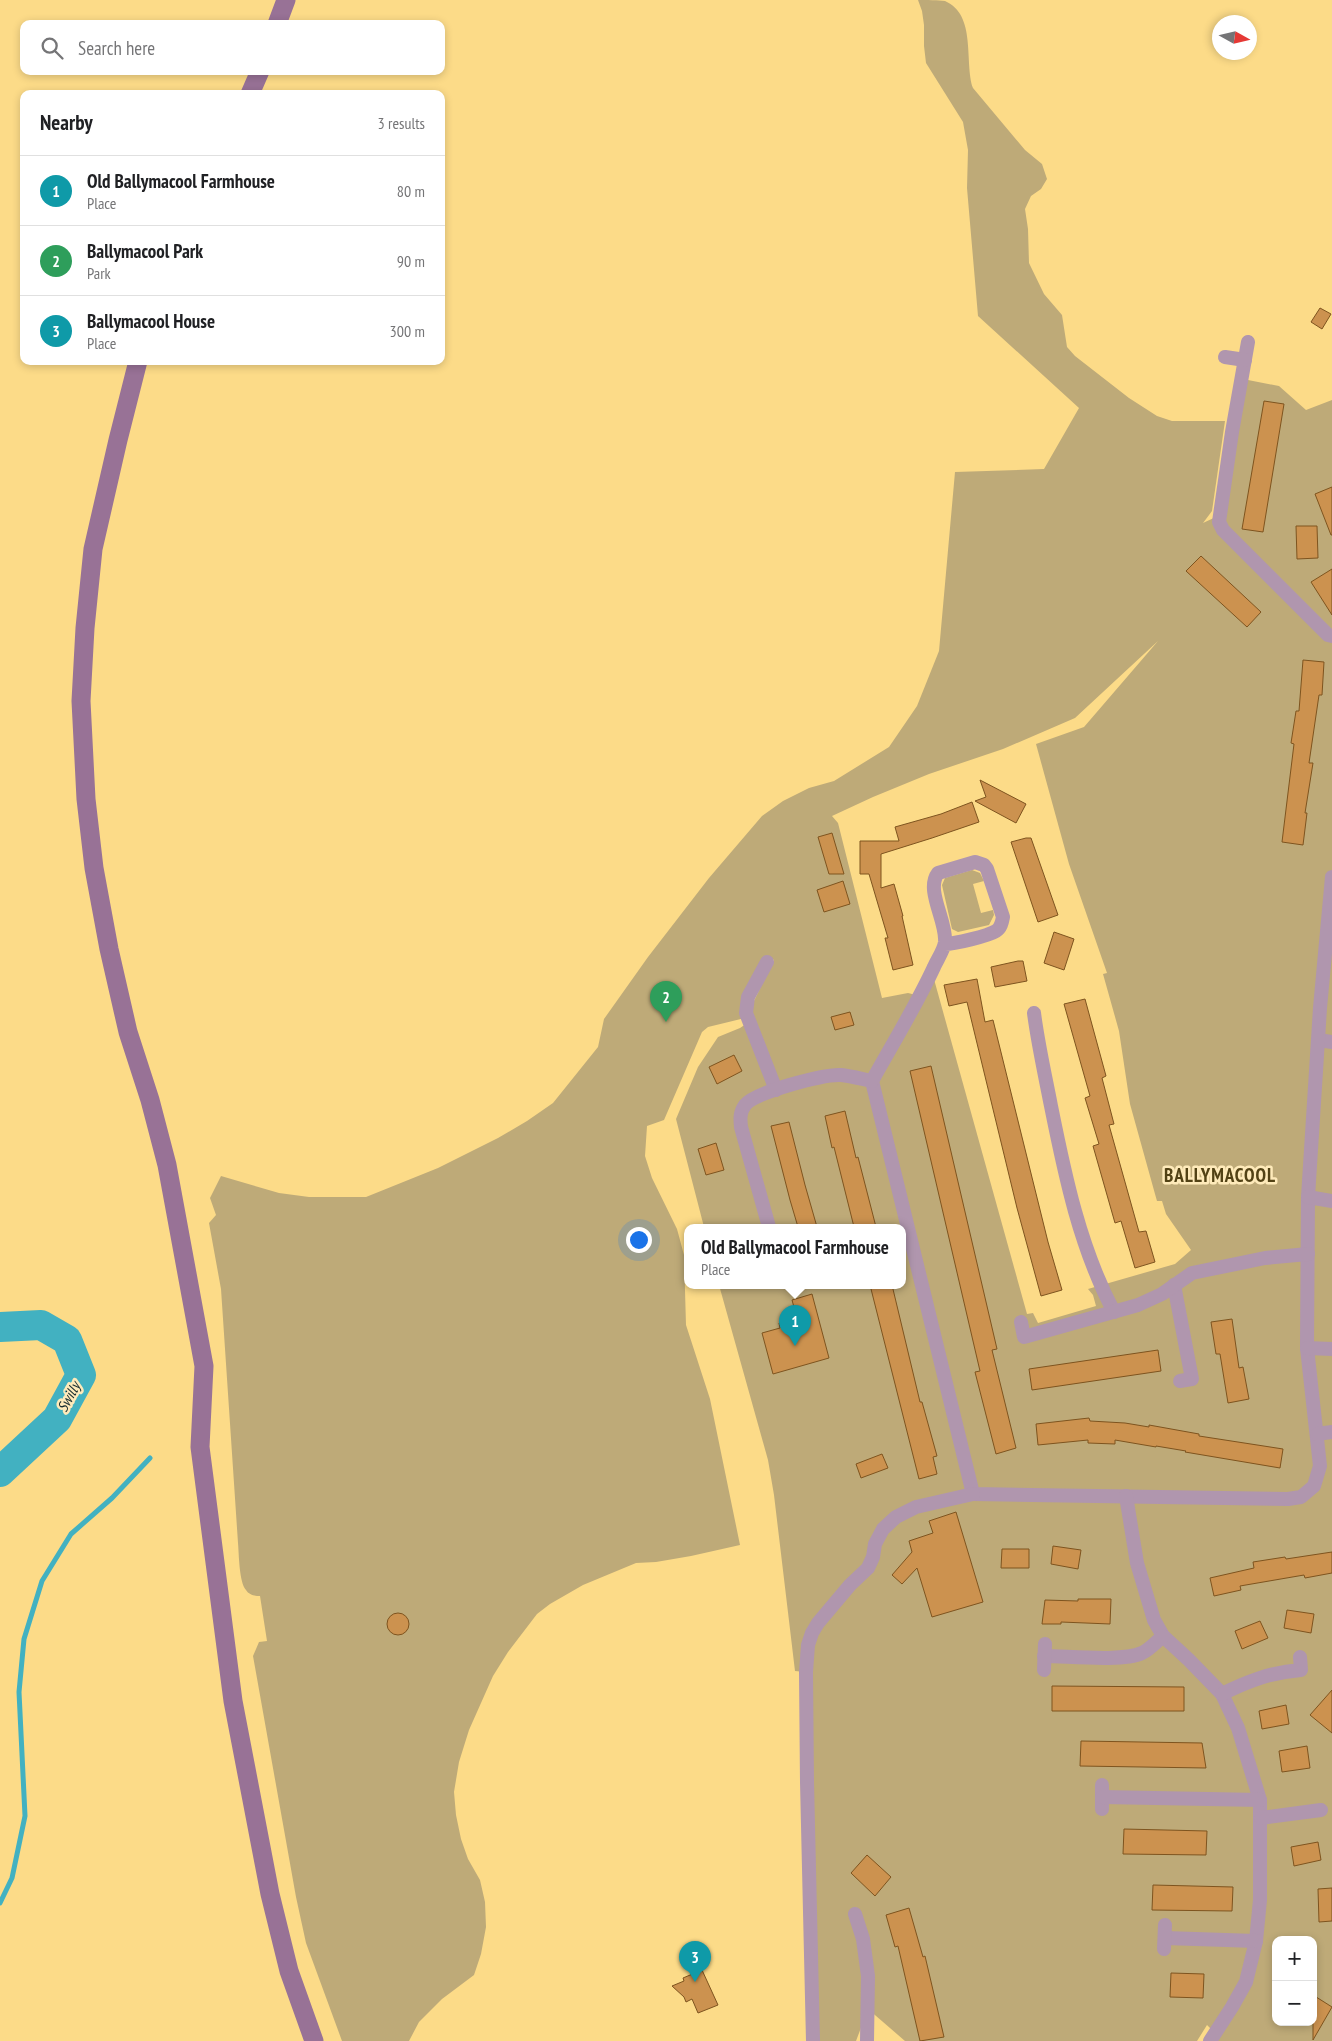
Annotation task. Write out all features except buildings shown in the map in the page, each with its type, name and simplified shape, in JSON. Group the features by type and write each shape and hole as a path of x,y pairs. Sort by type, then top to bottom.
{"main road":[{"path":"278,20 286,0"},
{"path":"252,90 258,75"},
{"path":"137,365 93,550 85,628 81,701 87,809 94,868 109,949 128,1032 150,1100 167,1165 204,1366 200,1447 233,1701 270,1894 289,1971 314,2041"}],"street":[{"path":"1248,342 1218,516 1219,522 1223,530 1328,635 1332,636"},
{"path":"1225,357 1245,360"},
{"path":"945,944 952,944 996,932 1001,925 1003,917 988,869 979,863 975,862 938,873 935,877 933,888 941,915 945,944 908,1019 872,1081 973,1494"},
{"path":"813,2041 807,1782 806,1672 808,1645 812,1633 818,1624 850,1585 868,1568 873,1557 875,1544 883,1529 896,1517 916,1507 973,1494 1202,1496 1277,1499 1301,1497 1314,1486 1320,1466 1307,1348 1308,1197 1326,1041 1332,877"},
{"path":"768,962 748,997 746,1012 776,1090"},
{"path":"1034,1012 1063,1169 1100,1286 1114,1312"},
{"path":"768,1224 739,1116 746,1104 756,1096 823,1077 841,1075 872,1081"},
{"path":"1308,1197 1332,1201"},
{"path":"1021,1322 1024,1337 1138,1305 1162,1294 1192,1273 1265,1258 1308,1254"},
{"path":"1174,1285 1192,1379 1180,1381"},
{"path":"1307,1348 1332,1349"},
{"path":"1316,1434 1332,1432"},
{"path":"1126,1496 1138,1563 1154,1620 1163,1636 1222,1694 1238,1728 1260,1800 1260,1900 1256,1941 1246,1982 1210,2041"},
{"path":"1044,1670 1045,1650 1124,1657 1140,1654 1152,1647 1163,1636"},
{"path":"1222,1694 1248,1681 1301,1668"},
{"path":"1102,1797 1260,1800"},
{"path":"1261,1818 1321,1810"},
{"path":"855,1914 863,1939 868,1976 867,2041"},
{"path":"1165,1937 1256,1941"}],"shaded area":[{"path":"918,0 945,1 955,8 962,17 966,28 973,88 1025,150 1042,164 1047,179 1041,189 1031,196 1025,209 1028,229 1029,263 1044,294 1062,315 1067,347 1075,356 1129,398 1157,416 1172,421 1225,421 1212,511 1203,523 1218,516 1239,388 1248,380 1279,386 1306,410 1332,400 1332,2041 1210,2041 1215,2033 1207,2025 1197,2041 905,2041 868,2009 856,2041 813,2041 805,1672 795,1671 774,1495 768,1460 720,1289 906,1289 906,1224 703,1224 676,1119 698,1067 718,1037 749,1022 751,1007 774,960 766,956 745,1018 708,1027 702,1032 664,1120 647,1126 645,1156 652,1178 677,1229 684,1255 686,1325 710,1399 740,1545 691,1556 656,1562 636,1563 583,1585 550,1604 537,1614 508,1652 493,1676 469,1730 459,1762 454,1792 456,1815 461,1839 468,1859 480,1880 485,1902 486,1927 481,1954 474,1975 442,1999 419,2022 409,2041 342,2041 306,1943 253,1656 259,1642 267,1641 260,1596 247,1592 242,1581 240,1568 221,1289 209,1223 216,1215 210,1198 221,1176 279,1193 309,1197 366,1197 438,1168 498,1138 553,1103 598,1047 604,1019 648,957 709,878 762,816 783,801 809,788 834,781 889,747 917,706 939,651 955,472 1044,469 1079,408 978,316 967,188 968,150 963,122 926,63 924,25","holes":["1158,641 1084,727 1036,744 1069,864 1107,973 1103,974 1119,1031 1130,1104 1157,1201 1162,1201 1166,1214 1191,1250 1175,1264 1088,1289 1093,1295 1096,1306 1038,1323 1033,1313 1027,1314 932,972 920,996 908,993 882,998 838,823 832,816 929,774 1003,749 1075,718"]},
{"path":"972,870 980,873 984,881 973,884 981,913 993,910 994,915 989,925 958,932 952,929 942,885 945,878"}],"waterway":[{"name":"Swilly","path":"0,1327 41,1325 67,1340 81,1375 57,1419 0,1472"},
{"path":"0,1903 12,1878 25,1816 19,1692 24,1639 42,1581 71,1534 112,1498 150,1458"}],"place":[{"name":"Ballymacool Park","path":"666,1022"},
{"name":"Old Ballymacool Farmhouse","path":"795,1346"},
{"name":"Ballymacool House","path":"695,1982"}],"district":[{"name":"BALLYMACOOL","path":"1220,1175"}]}
